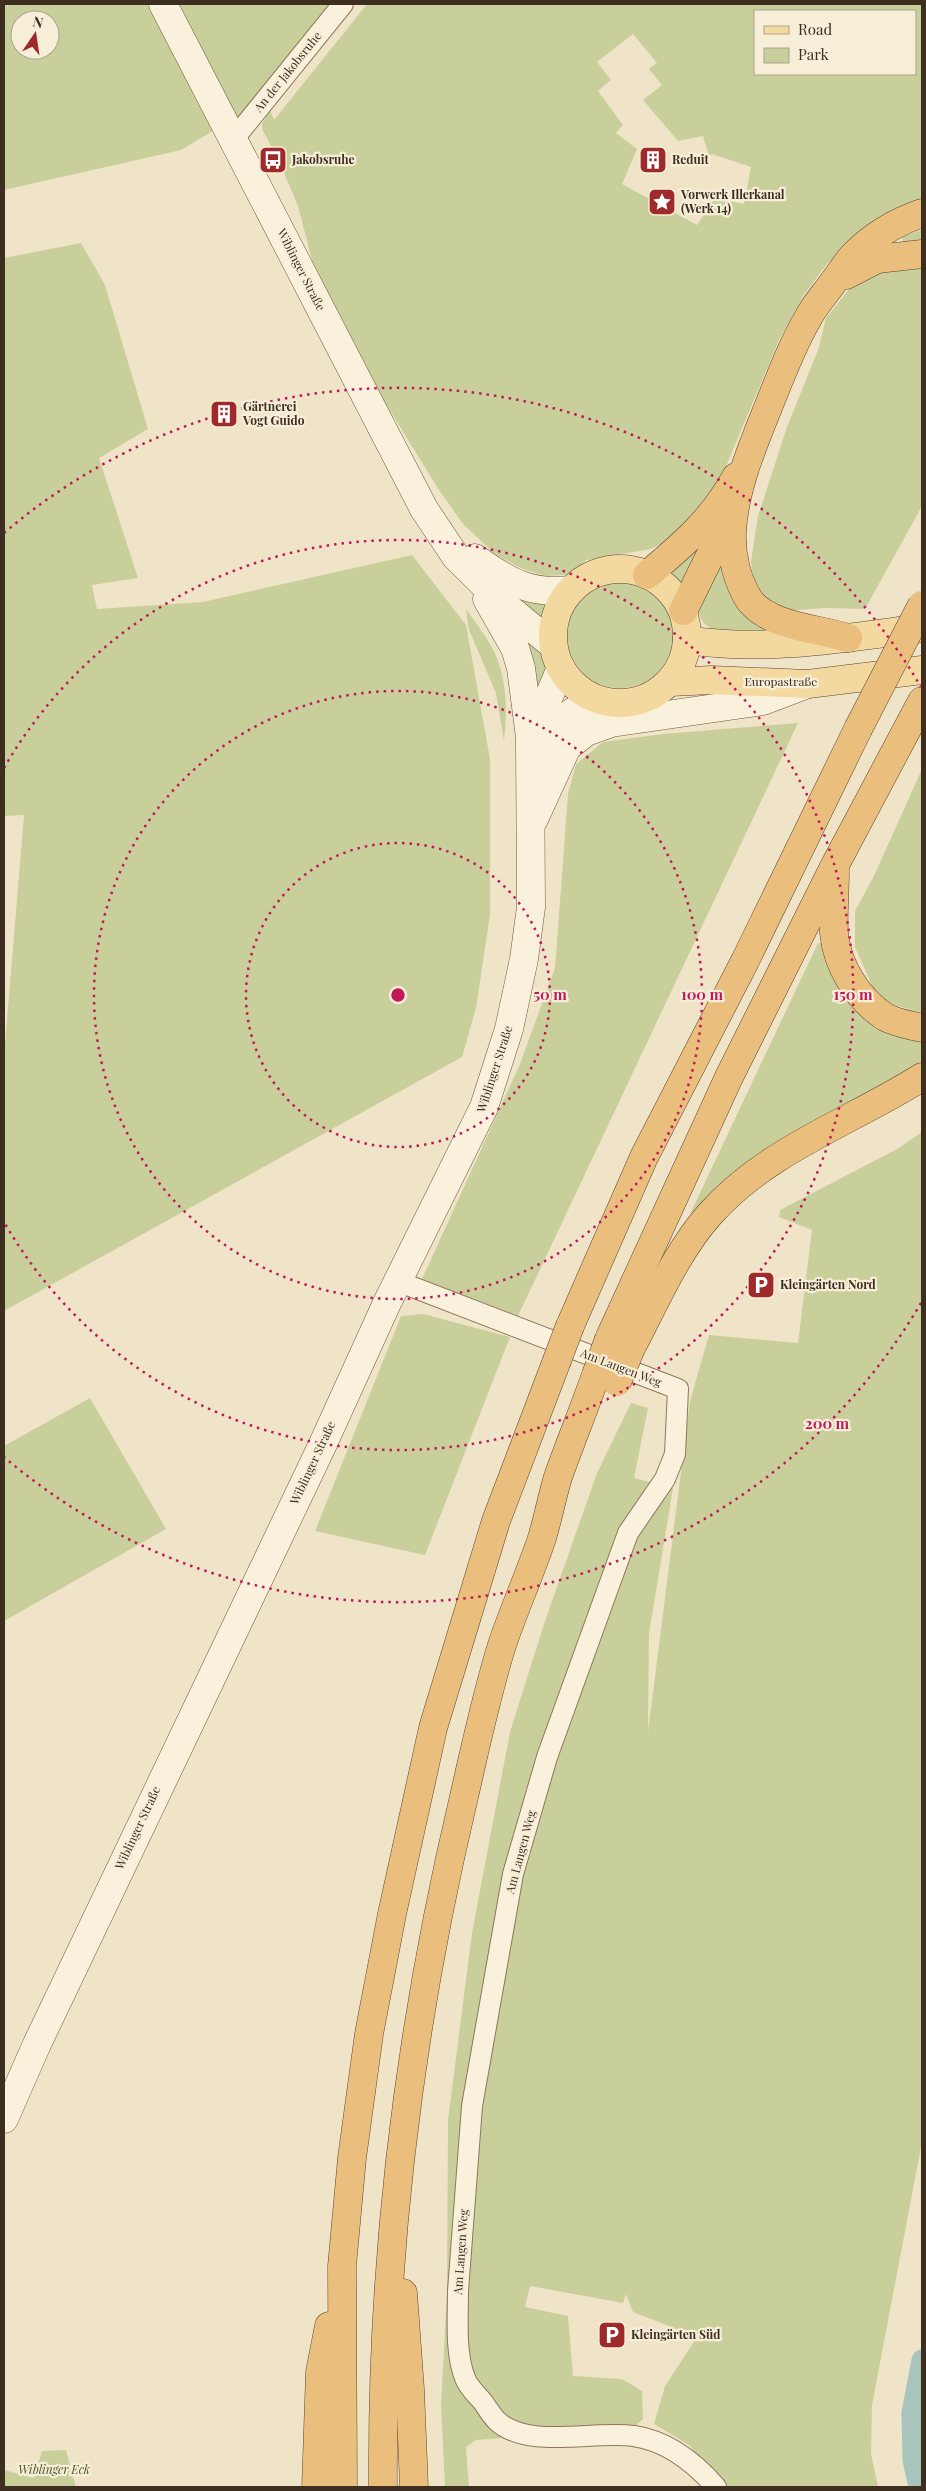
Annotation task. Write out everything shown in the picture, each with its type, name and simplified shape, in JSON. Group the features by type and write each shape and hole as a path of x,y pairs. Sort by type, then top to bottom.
{"highway":[{"path":"683,611 736,502 753,445 784,366 808,317 852,257 873,238 896,223 922,213"},
{"path":"832,284 858,267 877,259 922,254"},
{"path":"647,575 682,546 708,520 753,445"},
{"path":"736,502 732,534 735,564 739,581 751,602 770,617 792,626 822,630 848,638"},
{"path":"343,2487 342,2266 352,2158 369,2034 392,1914 433,1728 496,1521 570,1326 644,1157 922,605"},
{"path":"384,2487 383,2418 386,2330 402,2143 426,1975 444,1879 502,1646 542,1536 558,1479 607,1379 729,1077 835,865 922,701"},
{"path":"835,865 834,934 846,974 869,1004 887,1018 922,1028"},
{"path":"620,1343 710,1214 738,1186 797,1144 886,1100 922,1077"},
{"path":"396,2206 410,2389 414,2487"},
{"path":"316,2487 320,2372 342,2266"}],"main road":[{"name":"Wiblinger Straße","path":"4,2119 49,2017 322,1446 397,1281 484,1107 509,1029 524,959 531,907 530,740 557,657 456,558 424,509 163,4"},
{"name":"Wiblinger Straße","path":"441,534 502,578 540,591 571,590"},
{"path":"615,569 631,570 647,575 662,583 674,596 683,611 688,640 685,656 670,682 655,694 637,701 618,703 599,700 584,693 571,682 557,657 554,625 560,606 571,590 584,579 599,572 615,569"},
{"path":"474,576 515,648 525,689 530,740"},
{"path":"688,640 735,645 848,638 922,628"},
{"name":"Europastraße","path":"670,682 712,680 808,684 922,670"},
{"path":"531,827 567,747 598,725 763,701 808,684"},
{"name":"Wiblinger Straße","path":"529,783 551,735 562,720 578,707 599,700"}],"street":[{"name":"An der Jakobsruhe","path":"233,140 343,4"},
{"name":"Am Langen Weg","path":"397,1281 678,1389 675,1454 665,1479 628,1533 548,1757 512,1874 472,2106 458,2291 458,2316 461,2363 465,2379 497,2421 517,2432 543,2436 634,2436 650,2440 679,2452 716,2487"}],"green space":[{"path":"4,4 335,4 245,112 181,150 4,190"},
{"path":"367,4 922,4 922,202 873,222 827,264 803,296 779,340 722,476 698,508 669,540 651,549 587,560 565,575 546,576 523,569 496,555 463,524 439,490 360,362 313,264 298,206 279,161 262,129 262,124 270,110 274,120","holes":["633,34 657,63 649,69 662,85 643,100 678,141 703,136 709,156 712,154 751,167 744,204 715,198 697,225 622,184 637,149 616,133 623,125 598,91 611,80 597,62"]},
{"path":"922,230 922,245 903,243 902,236"},
{"path":"81,243 105,285 148,429 99,458 138,578 92,585 97,609 203,602 412,555 466,625 490,759 490,915 476,1008 462,1057 4,1311 4,1056 24,815 4,816 4,258"},
{"path":"922,265 922,506 865,609 827,608 785,611 771,605 754,583 751,562 758,516 787,427 818,350 826,318 849,289 876,271"},
{"path":"707,534 681,584 666,572"},
{"path":"727,545 784,635 745,636 731,634 707,626 700,617 699,599"},
{"path":"486,574 551,600 544,623"},
{"path":"620,582 640,586 658,597 669,615 673,635 669,655 658,673 640,684 620,688 600,684 582,673 571,655 567,635 571,615 582,597 600,586"},
{"path":"466,609 490,644 500,667 506,704 504,741 496,693 469,630"},
{"path":"513,619 538,642 547,657 546,681 537,711"},
{"path":"798,723 518,1316 422,1279 520,1064 555,968 568,794 576,764 603,742 663,734"},
{"path":"922,769 922,1013 891,1004 874,990 855,947 855,911 873,878"},
{"path":"828,942 831,956 922,1035 922,1061 885,1084 790,1134 761,1152 719,1186 690,1214 818,943"},
{"path":"922,1132 922,2142 872,2405 871,2454 878,2487 727,2487 689,2445 654,2424 665,2386 697,2337 633,2312 626,2294 623,2303 530,2286 525,2307 568,2316 573,2376 622,2379 642,2391 643,2419 633,2428 476,2440 466,2447 469,2487 445,2487 441,2406 447,2292 448,2120 472,1933 510,1732 544,1624 597,1473 631,1403 648,1408 634,1478 673,1488 649,1633 648,1732 690,1401 709,1335 798,1343 812,1230 779,1217 780,1210 899,1148"},
{"path":"423,1314 510,1337 425,1555 315,1531 401,1316"},
{"path":"90,1398 166,1529 4,1621 4,1446"},
{"name":"Wiblinger Eck","path":"66,2450 76,2487 4,2487 4,2470 34,2478 42,2451"}],"waterway":[{"path":"919,2487 913,2460 912,2413 922,2360"}],"place":[{"name":"Jakobsruhe","path":"273,160"},
{"name":"Reduit","path":"653,160"},
{"name":"Vorwerk Illerkanal (Werk 14)","path":"662,202"},
{"name":"Gärtnerei Vogt Guido","path":"224,414"},
{"name":"Kleingärten Nord","path":"761,1285"},
{"name":"Kleingärten Süd","path":"612,2335"}]}
